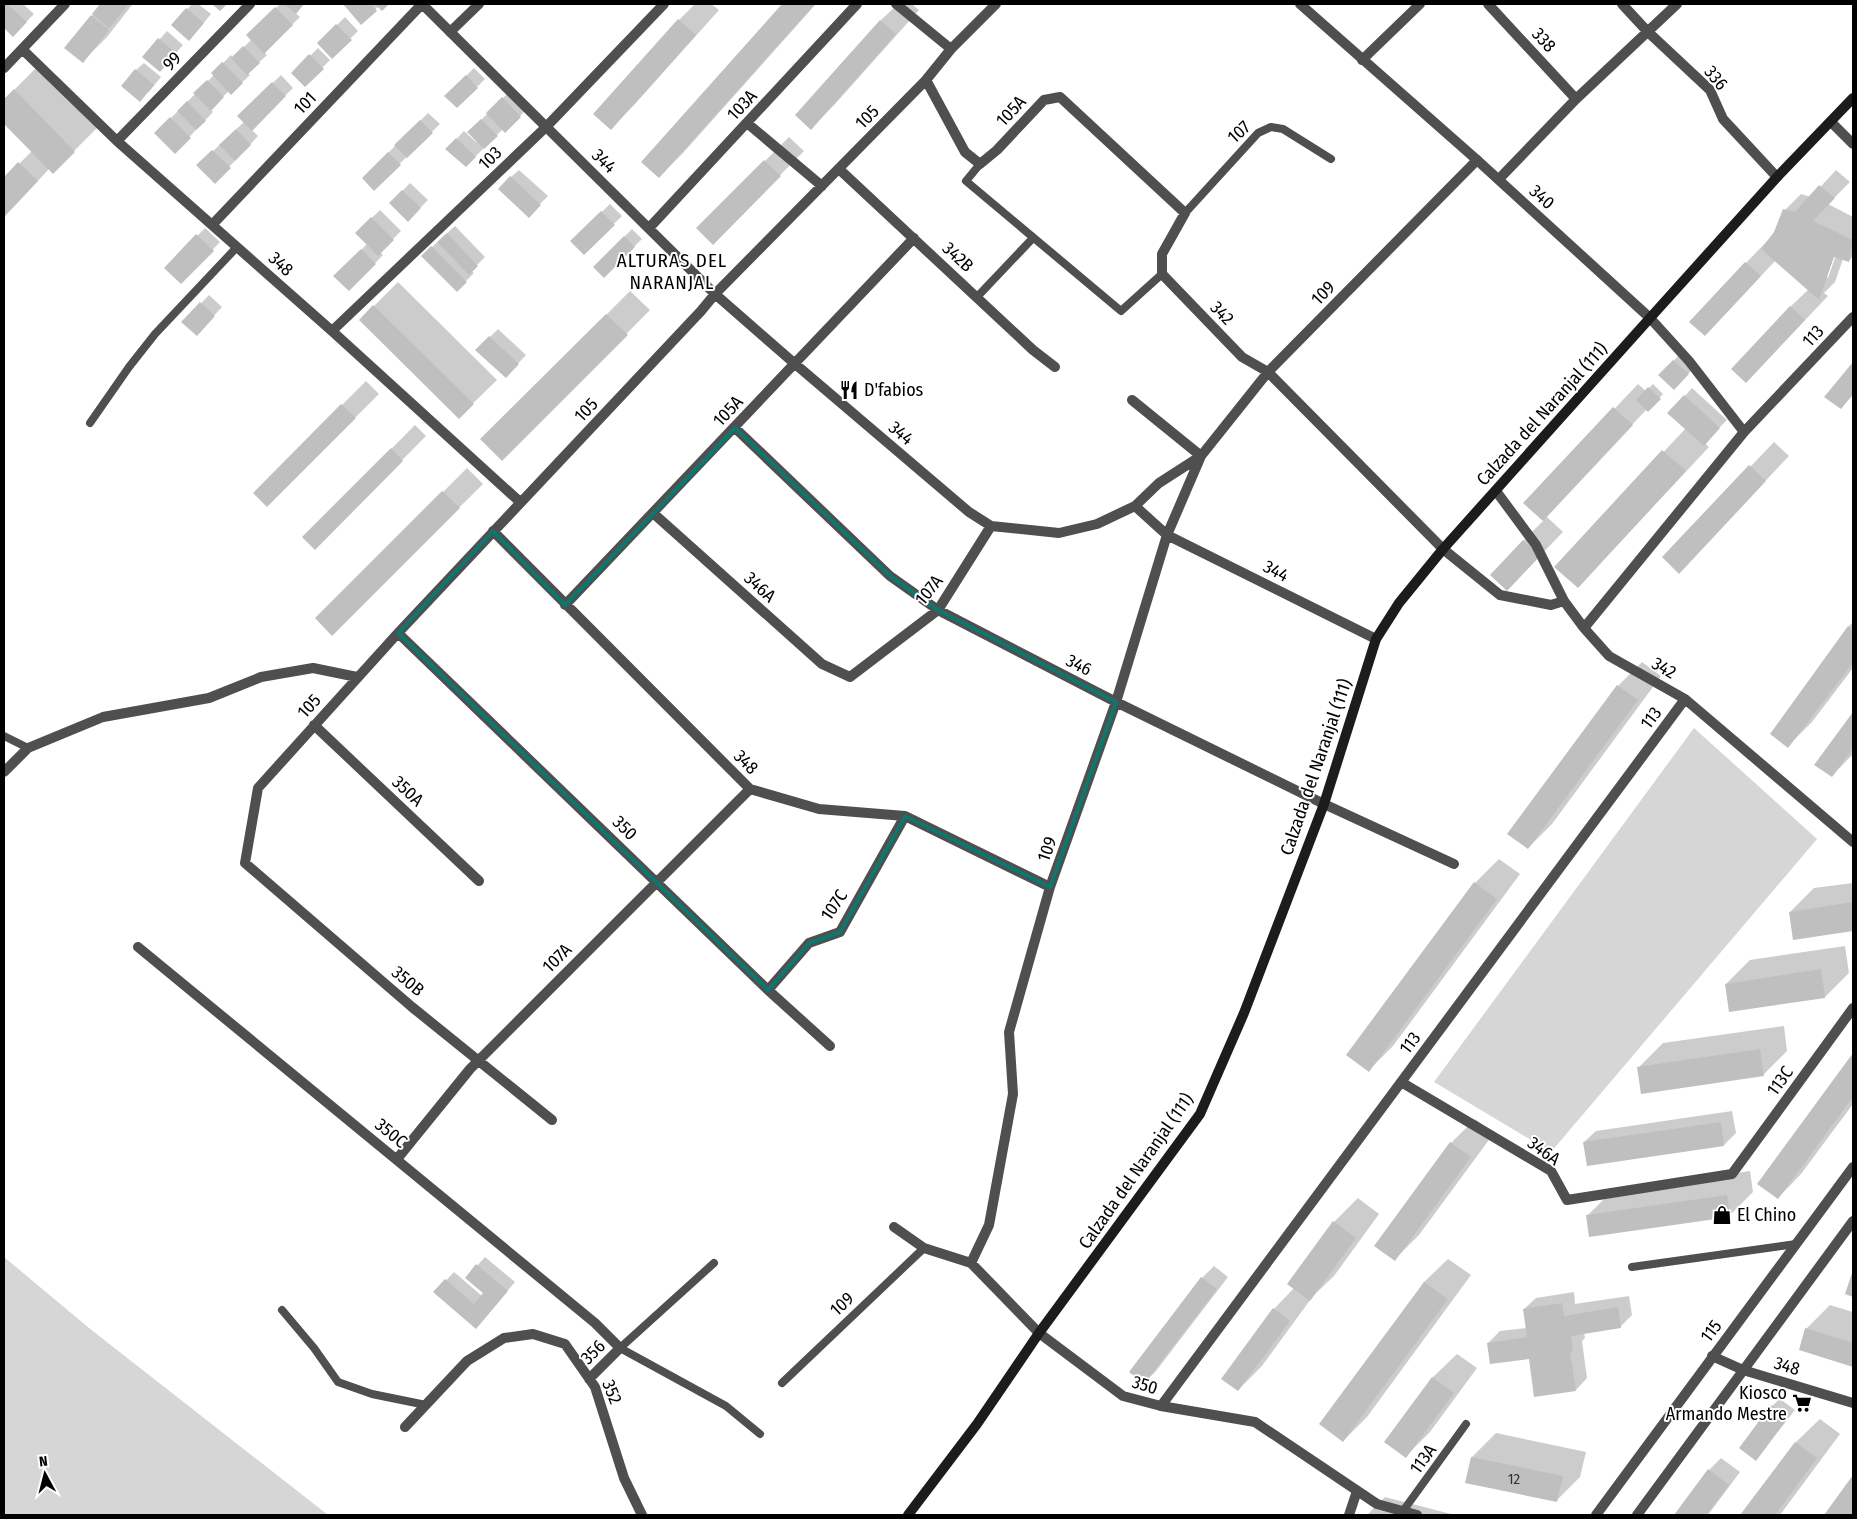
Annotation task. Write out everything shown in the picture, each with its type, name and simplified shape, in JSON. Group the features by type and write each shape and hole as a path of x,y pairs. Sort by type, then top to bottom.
{"main road":[{"name":"Calzada del Naranjal (111)","path":"908,1515 977,1424 1039,1333 1200,1114 1244,1013 1324,804 1376,639 1399,603 1443,549 1650,318 1777,177 1853,98"}],"street":[{"path":"4,68 65,4"},
{"name":"99","path":"118,141 250,4"},
{"name":"344","path":"422,4 546,128 650,227 715,294 969,512 992,526 1059,533 1097,524 1134,506 1167,535 1376,639"},
{"name":"101","path":"212,224 422,4"},
{"path":"450,32 478,4"},
{"name":"103","path":"332,331 546,128 664,4"},
{"name":"103A","path":"650,227 858,4"},
{"path":"896,4 951,49"},
{"name":"105","path":"246,863 258,788 357,677 702,311 715,294 926,80 951,49 996,4"},
{"name":"340","path":"1300,4 1499,179 1650,318 1690,361 1744,432"},
{"path":"1362,60 1420,4"},
{"name":"338","path":"1488,4 1576,99"},
{"name":"336","path":"1622,4 1647,31 1710,90 1723,119 1777,177"},
{"path":"1499,179 1576,99 1678,4"},
{"name":"348","path":"22,49 118,141 332,331 520,502"},
{"path":"926,80 965,152 980,164"},
{"name":"105A","path":"980,164 997,150 1044,100 1060,97 1185,213"},
{"path":"1831,122 1853,144"},
{"path":"747,123 822,186"},
{"name":"109","path":"971,1263 989,1225 1012,1094 1009,1032 1050,887 1116,702 1167,535 1201,456 1268,372 1477,160"},
{"name":"342B","path":"839,169 1055,367"},
{"path":"1162,274 1162,254 1185,213"},
{"name":"105A","path":"565,605 914,238"},
{"name":"342","path":"1162,274 1242,357 1268,372 1443,549 1500,595 1551,605 1564,601"},
{"name":"113","path":"1584,628 1744,432 1853,317"},
{"path":"1132,400 1201,456"},
{"name":"346","path":"735,428 890,576 938,610 1116,702 1324,804 1454,864"},
{"name":"109","path":"1134,506 1159,483 1201,456"},
{"name":"342","path":"1496,491 1536,545 1564,601 1584,628 1609,656 1686,699 1852,839"},
{"name":"346A","path":"653,513 822,664 850,677"},
{"name":"107A","path":"850,677 938,610 992,526"},
{"name":"348","path":"493,531 750,789 819,809 905,816 1050,887"},
{"name":"350","path":"398,633 768,990 830,1046"},
{"path":"4,772 28,748 103,717 209,698 261,677 313,668 357,677"},
{"name":"113","path":"1160,1406 1686,699"},
{"name":"350A","path":"314,725 479,881"},
{"name":"107A","path":"397,1159 470,1068 750,789"},
{"name":"107C","path":"768,990 809,943 840,932 905,816"},
{"name":"350B","path":"246,863 412,1007 552,1120"},
{"name":"350C","path":"138,947 595,1323 620,1348"},
{"name":"113C","path":"1732,1174 1853,1008"},
{"name":"346A","path":"1401,1082 1551,1171 1567,1200 1732,1174"},
{"name":"115","path":"1596,1515 1853,1168"},
{"path":"1637,1515 1853,1221"},
{"name":"350","path":"894,1227 924,1248 971,1263 1039,1333 1123,1396 1160,1406 1255,1422 1377,1504 1417,1515"},
{"name":"352","path":"426,1405 467,1361 504,1338 533,1334 565,1344 595,1387 624,1478 642,1515"},
{"name":"356","path":"589,1379 620,1348"},
{"name":"348","path":"1712,1356 1743,1370 1853,1403"},
{"path":"405,1427 426,1405"},
{"path":"1349,1515 1357,1490"}],"lane":[{"name":"107","path":"1185,213 1258,133 1271,127 1283,129 1331,159"},
{"path":"980,164 966,181 1121,311 1162,274"},
{"path":"977,297 1033,238"},
{"path":"90,423 129,367 155,334 237,247"},
{"path":"4,736 28,748"},
{"path":"1632,1267 1796,1244"},
{"name":"109","path":"782,1383 924,1248"},
{"path":"714,1263 620,1348 726,1406 760,1434"},
{"path":"282,1310 314,1348 338,1382 372,1394 426,1405"},
{"name":"113A","path":"1403,1511 1466,1424"}],"highlighted area":[{"path":"735,428 890,576 938,610 1116,702 1050,887 905,816 840,932 809,943 768,990 398,633 493,531 565,605"}],"shaded area":[{"path":"1694,728 1817,839 1551,1152 1434,1082"},
{"path":"4,1257 89,1328 328,1515 4,1515"}],"building":[{"path":"4,4 7,4 27,22 13,37 4,28"},
{"path":"100,4 129,4 109,28 92,14"},
{"path":"212,4 227,4 220,11"},
{"path":"284,4 304,4 296,14"},
{"path":"343,4 371,4 377,11 361,25"},
{"path":"375,4 389,4 382,11"},
{"path":"782,4 815,4 659,178 641,162"},
{"path":"275,7 293,25 264,54 246,35"},
{"path":"186,8 204,23 189,41 171,25"},
{"path":"91,15 109,30 83,63 64,48"},
{"path":"678,19 696,35 611,130 593,114"},
{"path":"880,20 896,34 811,130 795,115"},
{"path":"336,24 352,40 332,59 317,43"},
{"path":"158,38 176,53 160,72 142,57"},
{"path":"243,46 260,63 247,75 231,58"},
{"path":"309,54 324,69 305,87 291,73"},
{"path":"222,62 243,83 231,95 211,73"},
{"path":"135,69 154,85 140,102 121,86"},
{"path":"466,75 478,88 457,108 444,96"},
{"path":"207,80 224,97 211,111 193,93"},
{"path":"272,82 286,96 252,131 237,116"},
{"path":"14,89 75,152 53,174 4,124 4,99"},
{"path":"502,97 521,117 505,133 486,113"},
{"path":"187,101 206,121 196,130 177,111"},
{"path":"170,117 191,138 175,154 154,133"},
{"path":"481,119 498,136 484,149 467,132"},
{"path":"420,120 433,133 407,158 394,145"},
{"path":"236,129 251,145 235,161 219,145"},
{"path":"456,138 476,157 466,167 445,149"},
{"path":"212,150 231,168 215,184 196,165"},
{"path":"388,152 401,165 374,191 362,178"},
{"path":"764,160 781,176 713,245 696,228"},
{"path":"18,162 38,181 4,217 4,177"},
{"path":"510,176 541,205 529,218 498,189"},
{"path":"1819,185 1835,198 1813,221 1853,240 1849,262 1834,257 1819,300 1761,249 1774,232 1783,209 1795,212"},
{"path":"402,190 421,208 408,222 389,203"},
{"path":"601,211 615,225 584,255 570,241"},
{"path":"371,217 394,240 378,256 355,233"},
{"path":"447,233 478,266 469,275 437,242"},
{"path":"196,234 214,251 181,284 164,268"},
{"path":"624,236 635,247 604,278 593,267"},
{"path":"431,246 467,282 457,292 421,256"},
{"path":"361,249 376,264 349,291 333,276"},
{"path":"1745,262 1761,276 1705,336 1689,322"},
{"path":"200,302 215,316 197,336 181,322"},
{"path":"373,305 474,404 459,419 359,320"},
{"path":"1790,306 1805,320 1746,383 1731,369"},
{"path":"606,314 628,335 502,461 480,439"},
{"path":"489,336 519,364 506,378 475,350"},
{"path":"1673,360 1689,374 1674,390 1658,375"},
{"path":"1853,362 1853,394 1841,409 1824,397"},
{"path":"1648,387 1661,399 1648,412 1636,400"},
{"path":"1684,395 1720,428 1704,446 1667,413"},
{"path":"341,404 356,418 267,507 253,493"},
{"path":"1613,407 1633,425 1543,521 1523,503"},
{"path":"391,448 403,461 315,550 302,537"},
{"path":"1662,450 1686,471 1578,588 1554,567"},
{"path":"1749,465 1766,481 1679,574 1662,557"},
{"path":"442,491 460,508 332,636 315,618"},
{"path":"1523,540 1540,556 1507,591 1490,575"},
{"path":"1848,626 1853,631 1853,663 1788,748 1770,734"},
{"path":"1617,685 1638,700 1528,849 1507,834"},
{"path":"1853,712 1853,748 1832,777 1814,765"},
{"path":"1474,882 1497,899 1369,1072 1346,1055"},
{"path":"1853,902 1853,931 1793,940 1789,912"},
{"path":"1821,969 1825,998 1729,1012 1725,984"},
{"path":"1760,1049 1764,1076 1641,1094 1637,1067"},
{"path":"1853,1053 1853,1097 1778,1199 1757,1184"},
{"path":"1721,1122 1724,1146 1587,1166 1583,1142"},
{"path":"1450,1142 1471,1157 1395,1261 1374,1246"},
{"path":"1727,1195 1730,1217 1589,1237 1586,1215"},
{"path":"1333,1221 1356,1238 1310,1301 1287,1284"},
{"path":"476,1264 508,1291 476,1329 433,1292 445,1279 474,1304 483,1293 465,1278"},
{"path":"1853,1274 1853,1297 1845,1294"},
{"path":"1201,1277 1217,1289 1144,1384 1129,1372"},
{"path":"1424,1282 1448,1299 1343,1442 1319,1424"},
{"path":"1562,1303 1564,1316 1618,1307 1621,1328 1571,1336 1573,1351 1570,1352 1576,1391 1534,1397 1529,1359 1490,1364 1487,1343 1527,1337 1523,1309"},
{"path":"1273,1308 1290,1321 1238,1391 1221,1379"},
{"path":"1805,1328 1853,1343 1853,1367 1799,1350"},
{"path":"1432,1377 1454,1393 1406,1458 1384,1442"},
{"path":"1771,1405 1788,1418 1756,1461 1739,1448"},
{"path":"1795,1442 1817,1458 1775,1515 1740,1515"},
{"path":"1471,1457 1563,1476 1557,1502 1465,1483"},
{"path":"1708,1469 1729,1485 1706,1515 1674,1515"},
{"path":"1853,1475 1853,1515 1824,1515"}],"place":[{"name":"D'fabios","path":"849,390"},
{"name":"El Chino","path":"1722,1215"},
{"name":"Kiosco Armando Mestre","path":"1802,1403"}],"district":[{"name":"ALTURAS DEL NARANJAL","path":"672,271"}]}
